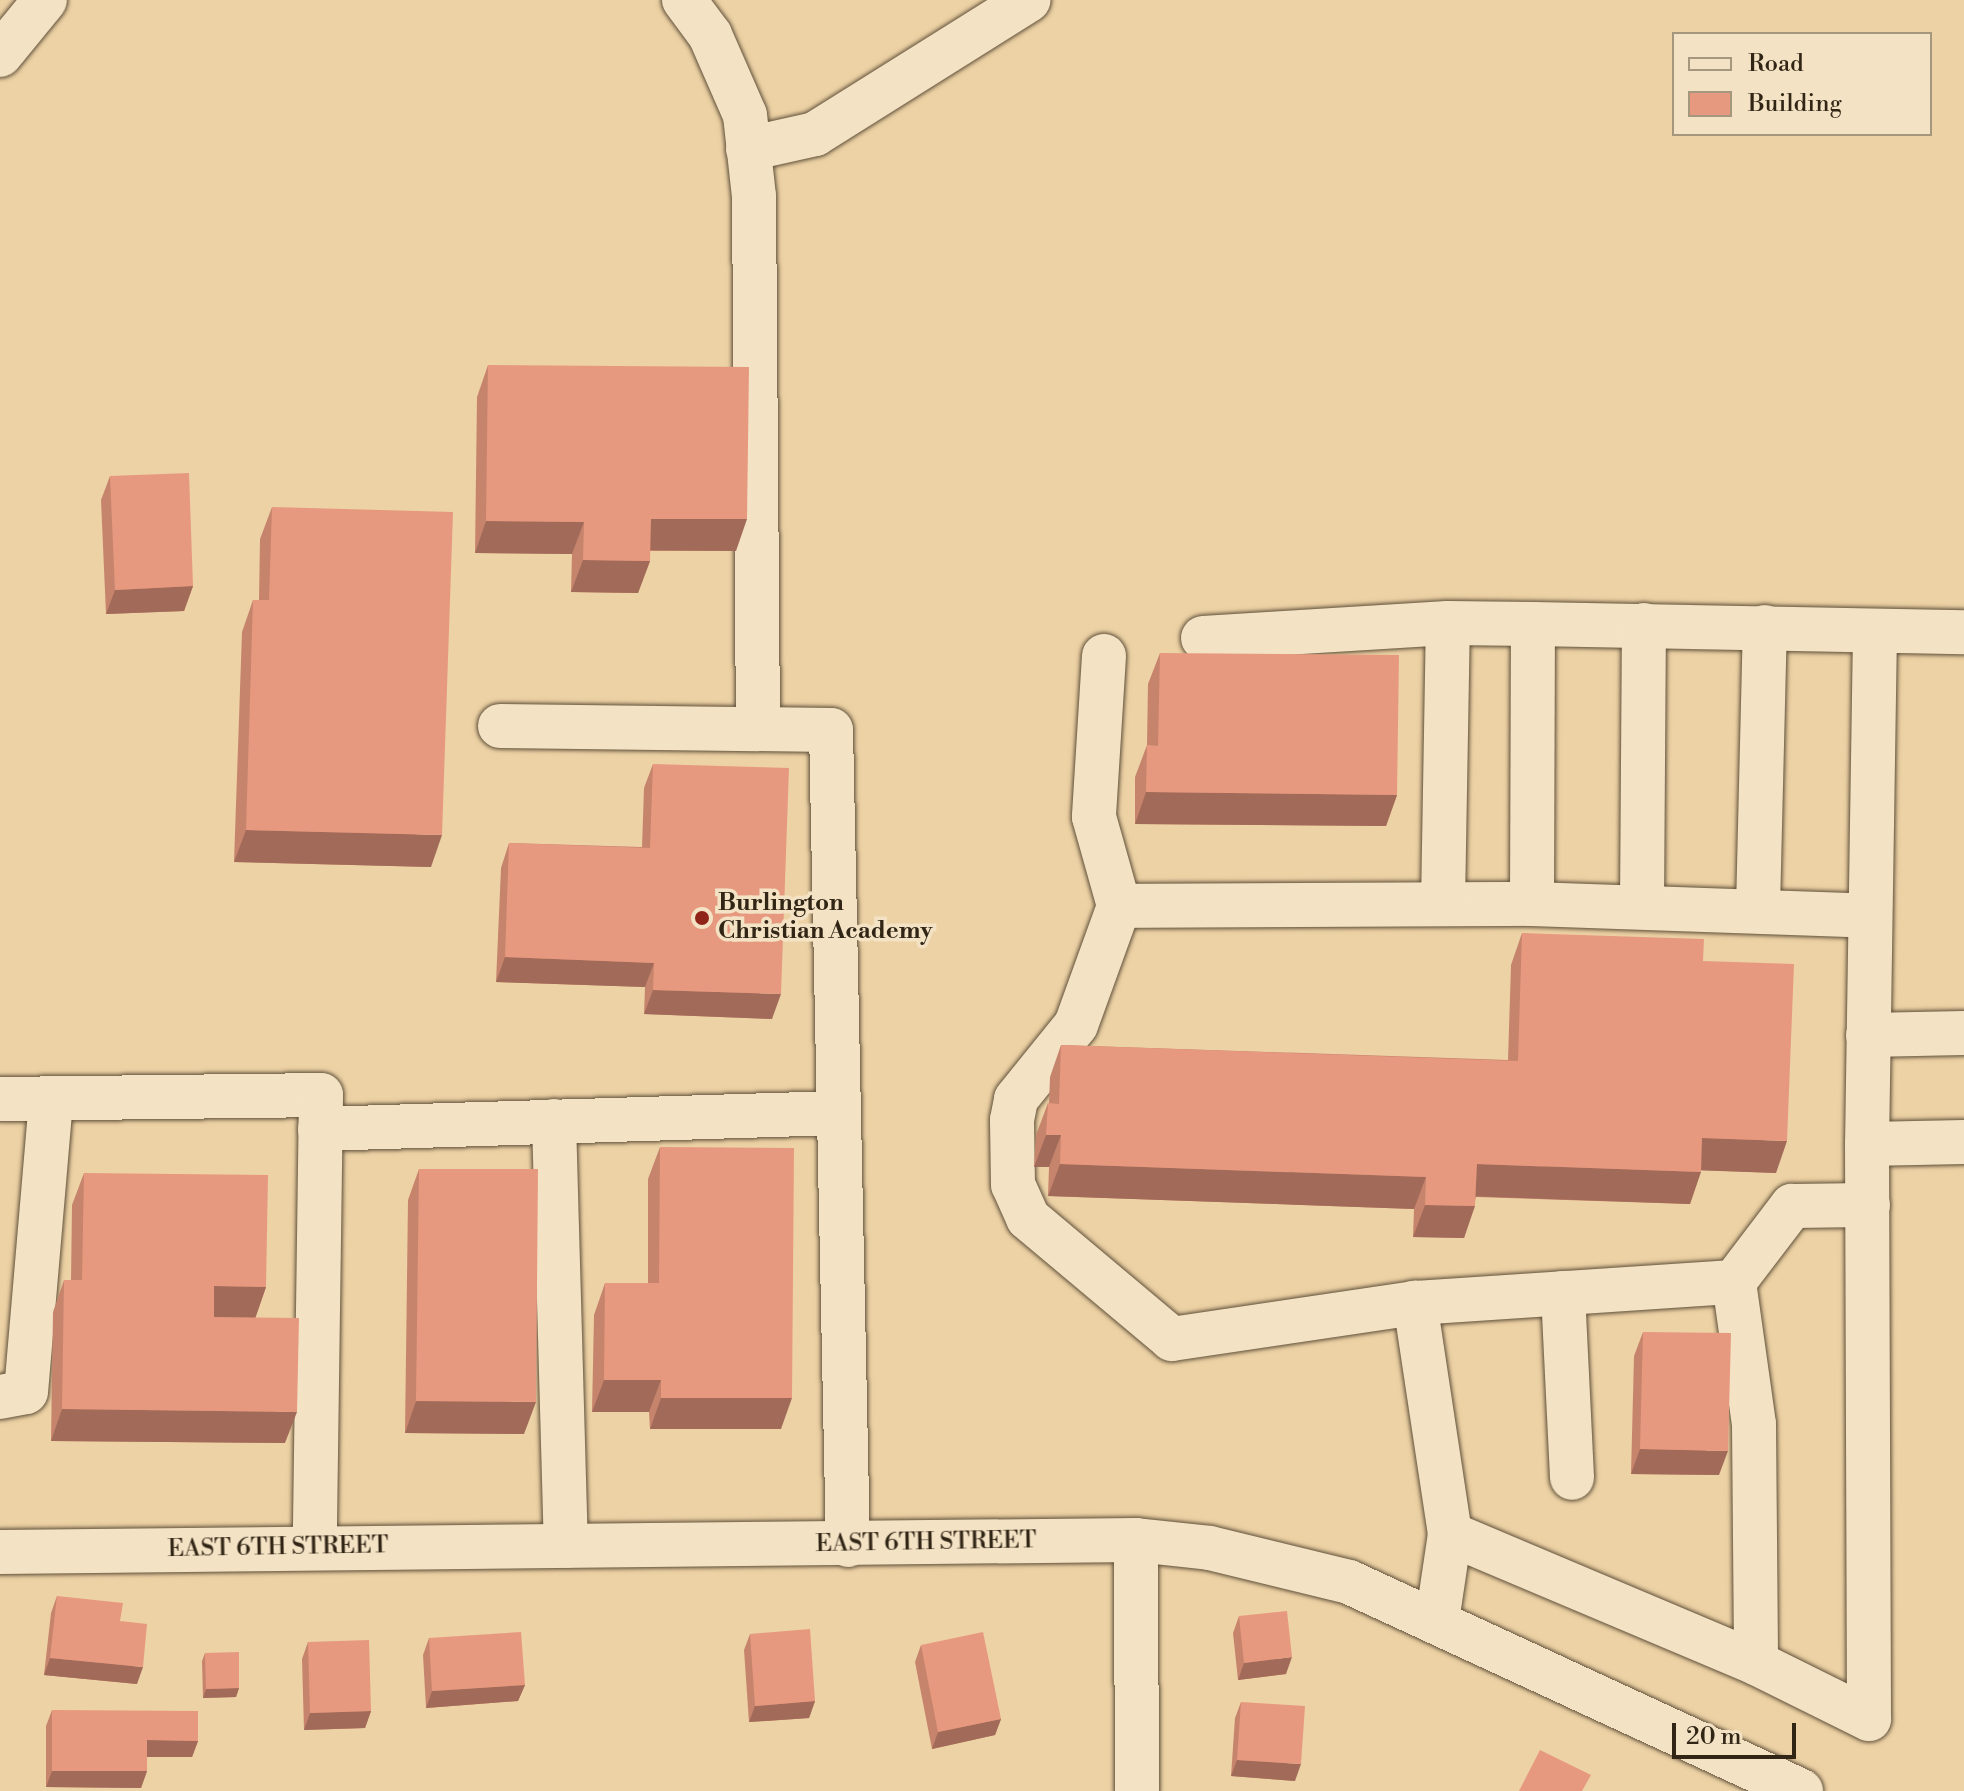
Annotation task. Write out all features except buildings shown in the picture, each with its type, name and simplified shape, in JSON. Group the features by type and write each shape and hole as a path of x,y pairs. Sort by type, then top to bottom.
{"street":[{"path":"0,55 45,0"},
{"path":"684,0 710,35 745,115 754,196 758,729"},
{"path":"748,149 815,134 1029,0"},
{"path":"1443,904 1448,623"},
{"path":"1203,638 1448,623 1964,632"},
{"path":"1532,904 1533,624"},
{"path":"1642,906 1644,625"},
{"path":"1758,908 1765,627"},
{"path":"1450,1534 1756,1663 1869,1719 1867,1144 1875,631"},
{"path":"1104,656 1094,817 1119,906 1076,1025 1016,1099 1013,1185 1028,1218 1172,1339 1415,1303 1734,1282"},
{"path":"500,726 831,730 848,1545"},
{"path":"1119,906 1532,904 1758,908 1870,916"},
{"path":"1868,1035 1964,1033"},
{"path":"0,1099 321,1095 315,1547"},
{"path":"0,1397 26,1392 51,1099"},
{"path":"320,1129 839,1113"},
{"path":"554,1121 566,1546"},
{"path":"1867,1144 1964,1142"},
{"path":"1756,1663 1754,1424 1734,1282 1792,1206 1868,1205"},
{"path":"1563,1293 1572,1478"},
{"path":"1415,1303 1450,1534 1437,1621"},
{"path":"1136,1540 1137,1791"},
{"name":"EAST 6TH STREET","path":"0,1552 1136,1540 1210,1548 1349,1582 1801,1791"}],"place":[{"name":"Burlington Christian Academy","path":"702,918"}]}
